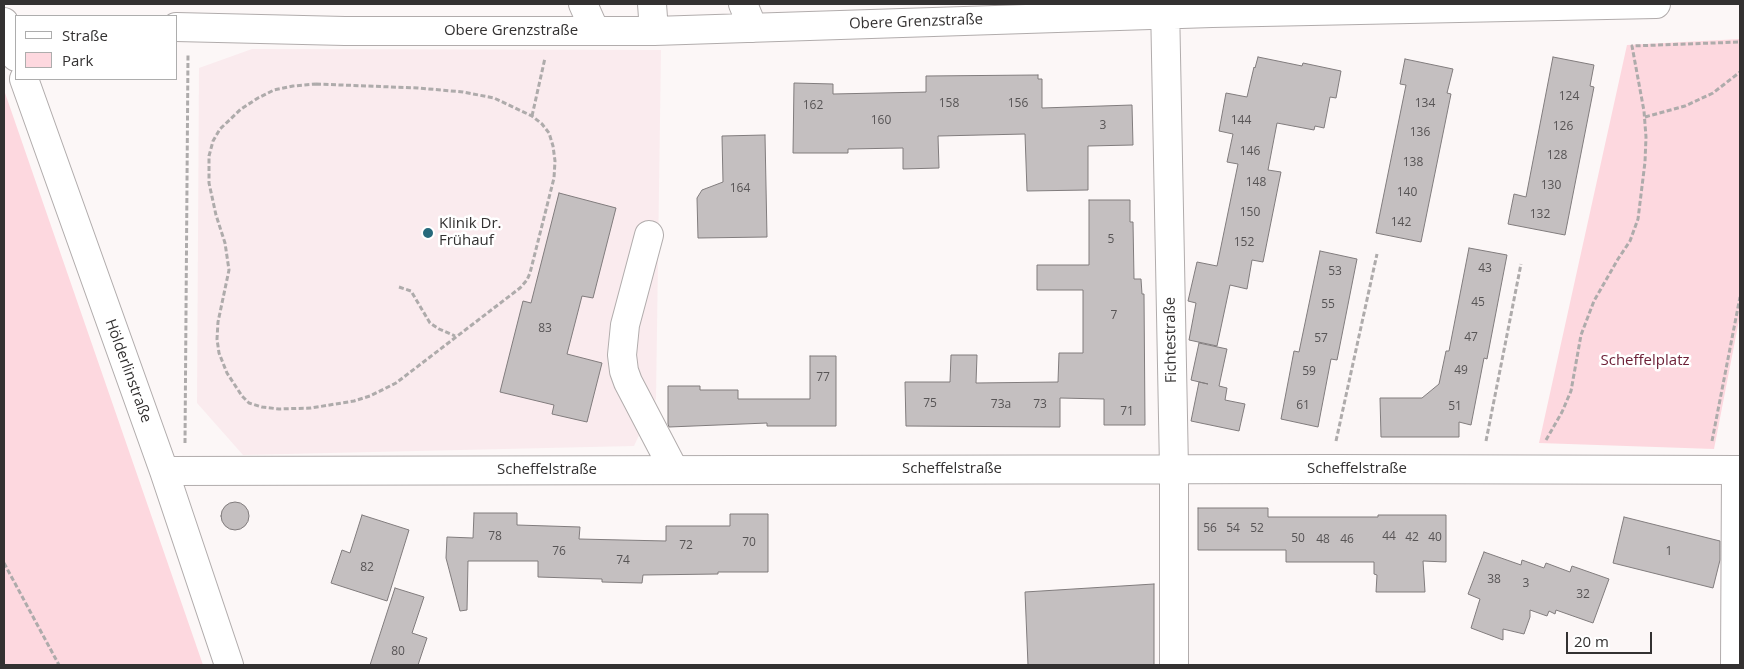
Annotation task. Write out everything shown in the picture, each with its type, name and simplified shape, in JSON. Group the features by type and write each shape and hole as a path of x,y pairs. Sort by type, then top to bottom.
{"street":[{"path":"583,4 595,31"},
{"path":"652,4 654,31"},
{"name":"Obere Grenzstraße","path":"182,28 345,31 654,31 748,16 1656,4"},
{"name":"Fichtestraße","path":"1165,9 1174,469 1174,665"},
{"path":"4,21 15,54"},
{"name":"Hölderlinstraße","path":"24,80 174,471 229,665"},
{"path":"649,235 624,326 622,355 624,371 628,382 674,470"},
{"name":"Scheffelstraße","path":"174,471 1480,468 1738,470"},
{"path":"1735,665 1738,470"}],"path":[{"path":"174,471 182,28"},
{"path":"532,116 551,31"},
{"path":"1529,469 1562,412 1571,392 1581,335 1594,301 1634,234 1645,162 1645,117 1632,46 1740,42"},
{"path":"1645,117 1685,106 1713,93 1740,72"},
{"path":"316,84 418,88 463,92 494,98 532,116 542,124 553,146 555,161 551,191 527,280 520,288 455,336 396,383 370,396 354,401 294,409 262,407 249,403 242,396 227,373 219,353 217,339 218,322 229,270 225,243 209,183 209,156 213,141 229,119 258,98 274,90 316,84"},
{"path":"1330,469 1377,254"},
{"path":"1480,468 1521,264"},
{"path":"399,287 411,291 430,323 455,336"},
{"path":"1706,469 1740,297"},
{"path":"4,564 59,665"}],"shaded area":[{"name":"Klinik Dr. Frühauf","path":"252,49 661,50 656,399 634,446 243,455 197,403 199,68"}],"green space":[{"name":"Scheffelplatz","path":"1740,39 1740,315 1714,449 1539,443 1627,45"},
{"path":"4,90 203,665 4,665"}],"building":[{"path":"1258,57 1302,66 1303,63 1341,71 1336,98 1330,97 1324,128 1315,126 1314,130 1277,123 1268,170 1281,172 1263,262 1252,260 1247,289 1230,285 1217,346 1189,340 1196,303 1188,301 1197,262 1217,266 1238,164 1227,162 1233,134 1219,131 1226,93 1247,97"},
{"path":"1553,57 1594,65 1590,86 1594,87 1565,235 1508,224 1514,194 1526,197"},
{"path":"1405,59 1453,69 1447,93 1451,94 1421,242 1376,233 1406,85 1400,84"},
{"path":"1038,75 1038,79 1042,79 1042,108 1132,105 1133,145 1088,146 1088,190 1027,191 1025,134 938,136 939,168 903,169 903,148 848,149 848,153 793,153 794,83 833,84 833,94 926,92 926,76"},
{"path":"765,135 767,237 698,238 697,198 702,190 723,182 722,136"},
{"path":"559,193 616,208 593,298 582,296 567,354 602,363 587,422 552,414 554,405 500,392 523,301 531,303"},
{"path":"1089,200 1130,200 1130,222 1133,222 1134,279 1141,279 1142,294 1144,294 1145,425 1104,425 1104,399 1060,398 1060,427 906,426 905,382 950,382 951,355 977,355 976,383 1058,382 1059,353 1083,353 1083,290 1037,290 1037,265 1089,265"},
{"path":"1469,248 1507,255 1487,359 1484,358 1471,425 1459,422 1459,437 1381,437 1380,398 1422,398 1439,384 1446,351 1449,351"},
{"path":"1320,251 1357,259 1337,360 1331,359 1318,427 1281,419 1294,351 1299,352"},
{"path":"1199,343 1227,349 1219,386 1227,388 1225,400 1245,404 1239,431 1191,421 1199,382 1208,384 1191,380"},
{"path":"810,356 836,356 836,426 767,426 767,423 669,427 668,386 700,386 700,390 738,390 738,399 810,399"},
{"path":"235,502 245,506 249,516 245,526 235,530 225,526 221,516 225,506"},
{"path":"1198,508 1268,508 1268,517 1446,515 1446,562 1423,561 1425,592 1376,592 1377,575 1374,574 1374,562 1286,562 1286,550 1198,550"},
{"path":"474,513 517,513 517,525 580,527 579,539 666,541 666,526 730,526 730,514 768,514 768,572 643,575 642,583 602,582 602,579 538,577 538,561 468,561 467,610 460,611 446,558 447,537 473,538"},
{"path":"362,515 409,530 387,601 331,583 342,550 350,553"},
{"path":"1624,517 1720,541 1720,560 1713,588 1613,563"},
{"path":"1484,552 1521,565 1522,560 1544,568 1546,563 1570,572 1572,566 1609,579 1593,623 1556,610 1555,614 1549,611 1547,616 1530,610 1530,617 1524,634 1503,629 1503,640 1471,628 1480,599 1468,594"},
{"path":"1154,584 1154,665 1028,665 1025,592"},
{"path":"395,588 424,597 412,633 427,638 418,665 370,665"}],"place":[{"name":"Klinik Dr. Frühauf","path":"428,233"}]}
